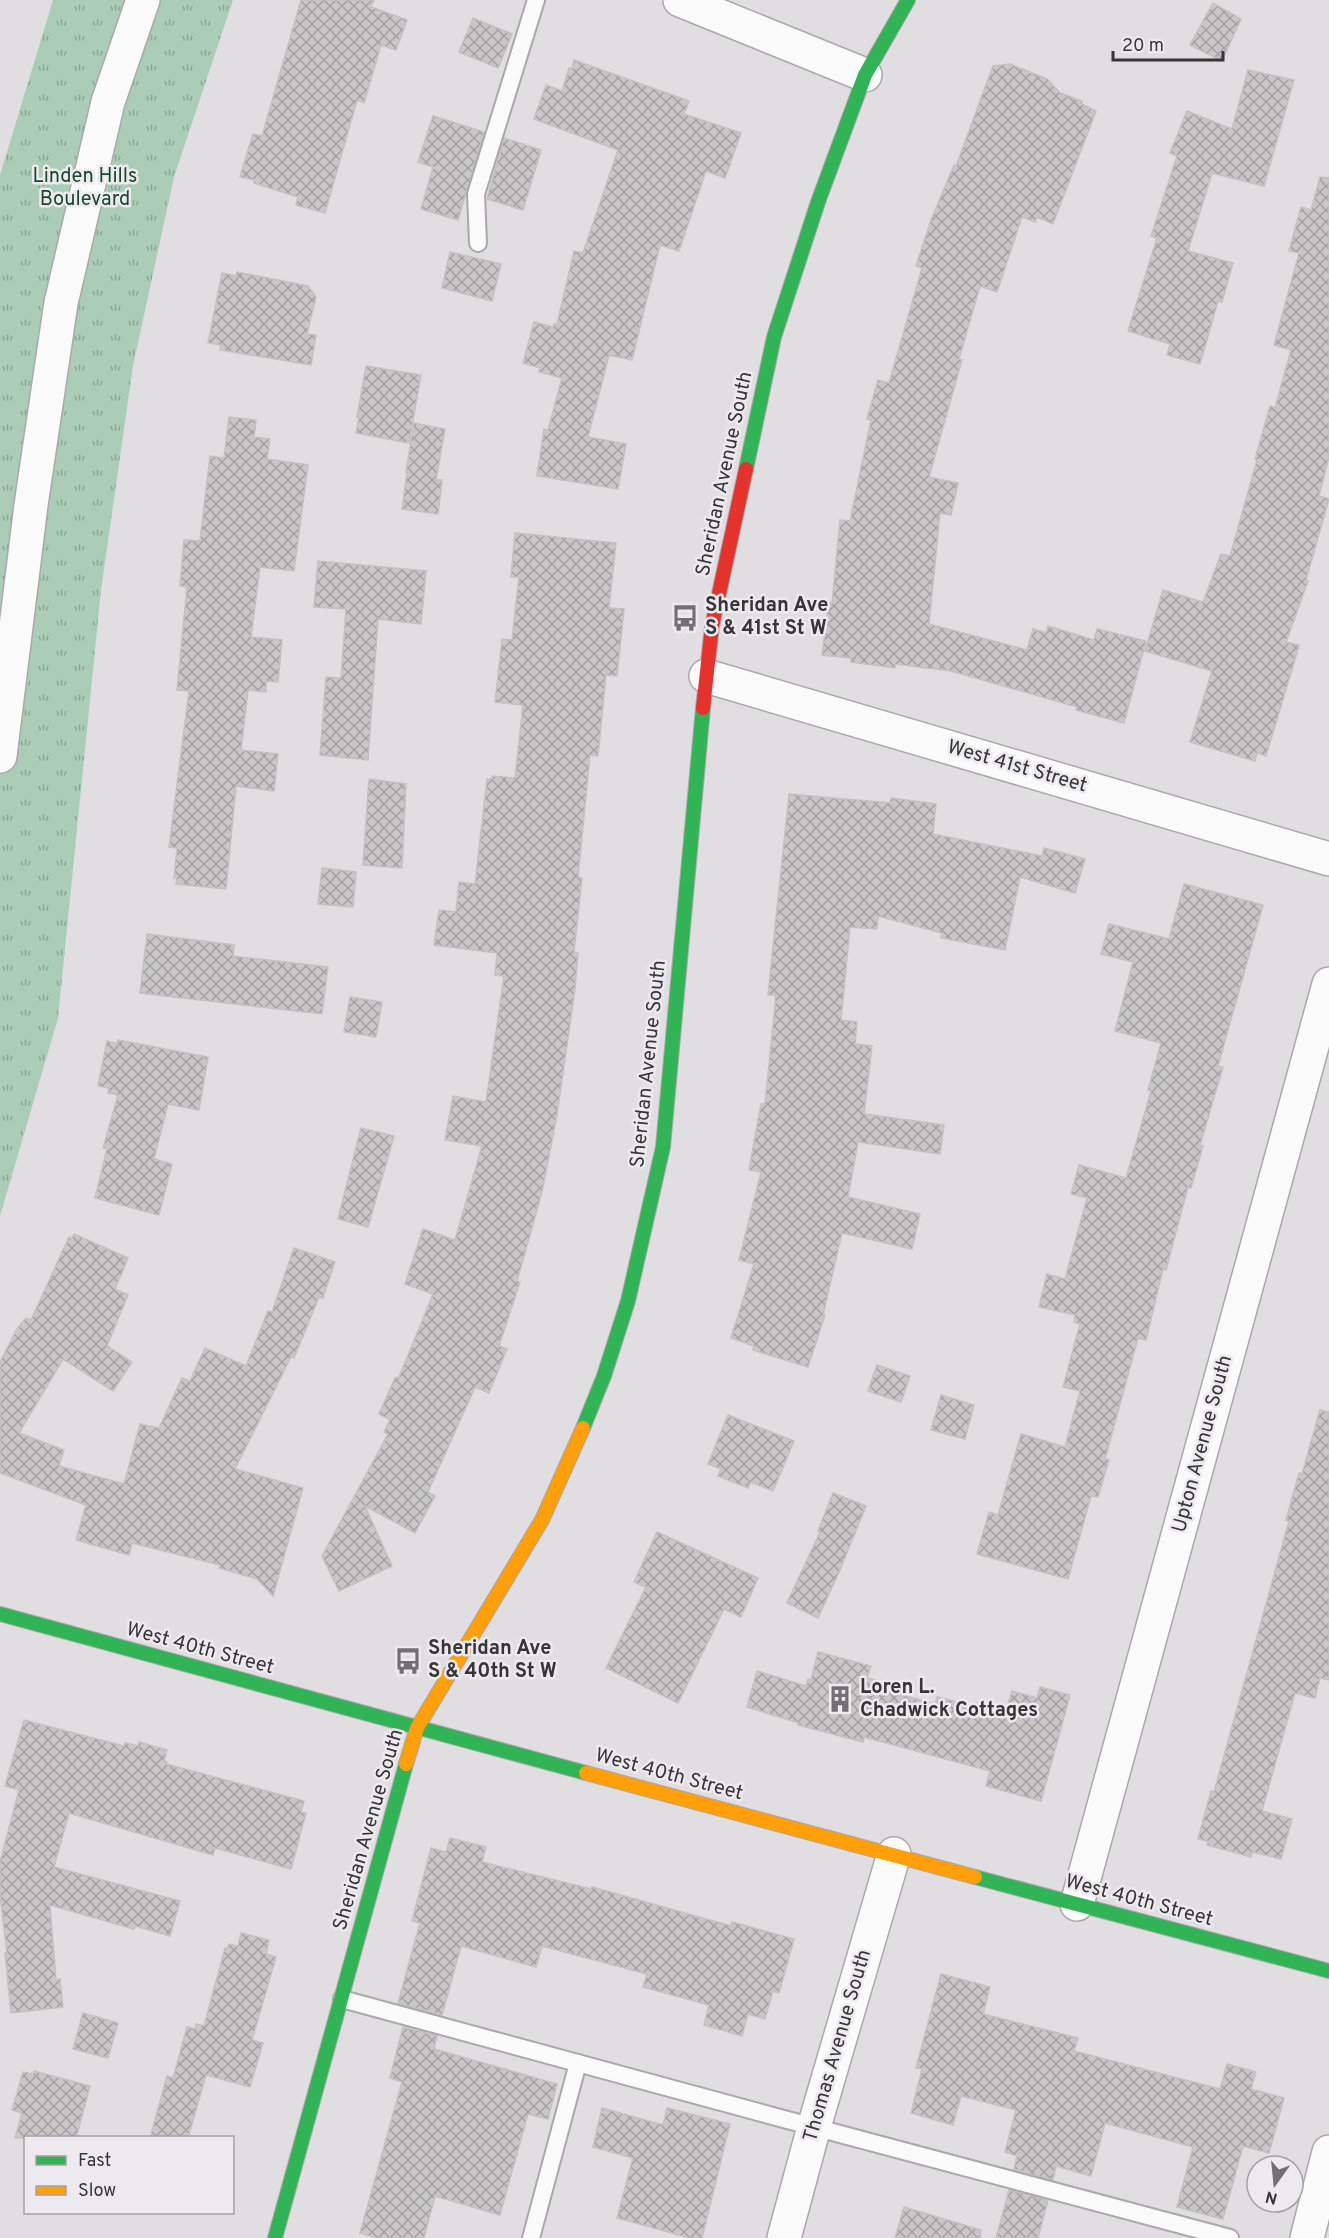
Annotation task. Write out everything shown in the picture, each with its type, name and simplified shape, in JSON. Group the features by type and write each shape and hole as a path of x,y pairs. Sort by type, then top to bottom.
{"street":[{"path":"0,756 31,505 61,303 108,102 143,0"},
{"path":"680,0 865,75"},
{"name":"Sheridan Avenue South","path":"275,2238 401,1778 417,1728 542,1520 604,1376 628,1301 663,1147 705,676 715,615 774,337 818,202 865,75 908,0"},
{"name":"West 41st Street","path":"705,676 1329,859"},
{"name":"Upton Avenue South","path":"1077,1904 1329,984"},
{"name":"West 40th Street","path":"0,1614 417,1728 1329,1971"},
{"name":"Thomas Avenue South","path":"784,2238 894,1854"},
{"path":"1307,2238 1329,2152"}],"lane":[{"path":"478,243 476,194 536,0"},
{"path":"342,1999 1230,2238"},
{"path":"531,2238 578,2063"}],"green space":[{"name":"Linden Hills Boulevard","path":"53,0 233,0 174,177 133,366 101,590 58,1018 0,1216 0,175"}],"building":[{"path":"301,0 374,0 371,7 407,20 396,50 381,45 364,103 357,100 325,213 296,205 298,197 240,177 253,134 262,136"},
{"path":"1213,3 1241,19 1222,61 1190,45"},
{"path":"473,18 512,34 498,68 459,52"},
{"path":"574,60 689,101 684,114 741,133 725,178 706,171 679,251 660,245 632,360 609,355 588,437 626,444 618,489 537,476 544,429 548,430 562,378 539,372 540,368 523,363 534,322 553,327 557,324 574,251 583,253 618,150 534,119 546,85 562,91"},
{"path":"1010,64 1047,79 1060,93 1082,101 1082,104 1096,111 1053,224 1037,217 1035,222 1022,217 997,292 980,286 929,477 958,483 951,515 940,513 929,624 1027,650 1033,629 1046,633 1048,626 1094,640 1097,629 1146,641 1124,723 951,671 895,664 895,668 851,662 851,658 822,655 829,602 832,603 840,520 850,521 871,420 867,419 878,380 889,383 922,268 916,266 931,220 954,165 956,166 993,66"},
{"path":"1248,70 1294,80 1264,186 1212,173 1188,251 1233,263 1222,302 1218,301 1200,364 1167,355 1170,344 1128,331 1157,238 1151,236 1177,156 1170,153 1187,111 1232,129"},
{"path":"433,116 484,132 458,220 421,209 433,167 418,162"},
{"path":"504,138 541,150 523,210 487,199"},
{"path":"1320,177 1329,178 1329,457 1319,496 1329,499 1306,580 1308,581 1286,642 1299,645 1294,663 1266,756 1257,753 1255,761 1190,742 1212,671 1145,651 1163,590 1203,602 1221,554 1230,556 1270,406 1275,408 1291,350 1274,345 1299,253 1289,251 1301,207 1311,210"},
{"path":"450,252 501,264 492,301 442,288"},
{"path":"237,272 308,286 316,297 307,334 316,335 311,365 220,350 221,345 208,343 222,273 236,276"},
{"path":"366,366 421,375 409,443 356,433"},
{"path":"229,417 256,420 254,437 270,439 267,459 308,465 294,571 260,567 251,637 282,640 278,682 266,681 266,692 248,690 241,750 278,754 274,791 236,786 226,889 176,884 177,878 174,878 177,848 169,847 189,691 177,690 187,587 180,586 184,540 200,541 210,456 224,458"},
{"path":"414,423 445,429 436,480 442,480 438,514 402,509"},
{"path":"515,533 616,543 609,608 624,609 617,676 606,675 598,756 590,755 578,877 582,878 574,952 578,953 575,989 557,1115 542,1192 517,1281 520,1282 499,1346 507,1349 489,1393 475,1387 428,1492 435,1496 415,1533 365,1506 392,1566 339,1591 322,1556 388,1434 384,1432 390,1420 379,1414 395,1378 399,1377 433,1294 405,1284 423,1229 455,1240 482,1146 445,1140 453,1096 486,1102 504,976 495,975 497,953 434,945 439,910 456,912 459,882 475,884 487,779 492,779 492,776 515,778 523,705 495,702 502,639 512,640 519,577 511,577"},
{"path":"318,561 426,571 421,624 378,619 368,760 320,755 326,677 341,678 346,609 314,607"},
{"path":"369,779 406,784 402,868 363,865"},
{"path":"789,794 890,803 891,798 936,804 933,834 1042,856 1044,848 1085,859 1075,893 1020,877 1005,950 941,938 942,933 878,916 877,929 850,927 841,1020 857,1022 855,1044 872,1046 864,1114 944,1125 940,1154 858,1142 848,1197 920,1214 912,1249 842,1233 823,1315 825,1315 808,1367 753,1350 754,1346 731,1338 754,1264 739,1260 761,1172 749,1170 761,1104 765,1104 776,995 768,995"},
{"path":"322,868 356,872 353,907 318,904"},
{"path":"1184,884 1263,905 1218,1066 1223,1067 1200,1145 1203,1146 1191,1188 1188,1187 1166,1270 1163,1269 1146,1340 1138,1338 1105,1459 1109,1460 1098,1497 1091,1496 1068,1579 977,1554 989,1512 998,1515 1021,1434 1065,1447 1080,1391 1063,1387 1080,1324 1074,1322 1075,1315 1039,1307 1047,1274 1065,1279 1087,1198 1071,1194 1079,1165 1126,1178 1151,1091 1148,1090 1161,1043 1115,1031 1133,962 1101,954 1109,924 1169,939"},
{"path":"147,934 234,945 233,956 328,967 322,1014 140,993"},
{"path":"350,997 382,1002 376,1037 344,1032"},
{"path":"118,1040 208,1057 199,1110 168,1104 154,1159 172,1164 159,1215 95,1198 107,1149 103,1148 118,1095 108,1093 109,1088 98,1086 107,1041 117,1044"},
{"path":"361,1128 394,1136 368,1227 338,1219"},
{"path":"74,1234 128,1258 115,1289 128,1295 107,1346 132,1362 113,1391 63,1359 19,1433 64,1450 59,1466 124,1484 140,1424 159,1428 182,1378 190,1381 205,1348 246,1366 268,1311 272,1312 294,1248 335,1262 323,1298 319,1297 294,1358 291,1357 235,1469 303,1488 273,1596 257,1579 219,1568 220,1565 132,1543 129,1555 76,1540 86,1505 0,1473 0,1362 17,1329 26,1318 31,1320 69,1237 71,1239"},
{"path":"877,1365 910,1376 901,1402 868,1391"},
{"path":"941,1395 974,1405 965,1439 931,1430"},
{"path":"1320,1410 1329,1412 1329,1680 1320,1678 1315,1698 1295,1693 1262,1811 1292,1819 1281,1859 1252,1852 1251,1857 1207,1845 1208,1841 1198,1839 1211,1791 1214,1792 1289,1521 1286,1520 1299,1473 1302,1474"},
{"path":"728,1415 794,1441 773,1491 751,1482 748,1488 718,1476 721,1469 708,1464"},
{"path":"833,1493 866,1506 818,1618 787,1603 820,1532 818,1531"},
{"path":"657,1532 758,1578 741,1617 724,1609 678,1703 606,1668 646,1587 634,1582"},
{"path":"818,1652 871,1666 867,1678 879,1681 877,1688 935,1704 937,1697 1006,1711 1012,1691 1037,1698 1040,1687 1070,1695 1041,1801 986,1786 990,1771 864,1737 863,1742 798,1725 799,1723 747,1707 757,1671 806,1686 808,1679 811,1680"},
{"path":"24,1720 124,1746 125,1743 138,1746 139,1742 167,1750 164,1761 167,1762 166,1764 304,1801 301,1812 306,1813 291,1869 215,1848 213,1855 69,1813 54,1867 180,1901 170,1936 135,1926 134,1929 50,1905 56,1980 60,1979 63,2007 11,2013 0,1895 0,1862 19,1790 5,1786"},
{"path":"450,1838 486,1847 482,1862 591,1889 592,1887 731,1926 732,1922 794,1939 779,1993 773,1991 765,2019 748,2014 742,2036 704,2025 709,2005 643,1987 647,1974 542,1946 536,1967 461,1946 442,2015 398,2003 420,1923 412,1921 431,1848 446,1852"},
{"path":"241,1933 269,1940 266,1954 276,1957 252,2040 263,2043 250,2087 206,2075 189,2136 151,2136 167,2076 173,2078 187,2027 195,2029 196,2024 204,2026 225,1948 227,1949 229,1944 238,1946"},
{"path":"941,1974 990,1987 983,2014 1078,2038 1074,2051 1220,2089 1227,2064 1256,2072 1251,2089 1284,2098 1269,2153 1243,2146 1223,2219 1177,2207 1193,2147 1105,2123 1091,2176 1056,2166 1053,2180 1014,2169 1017,2156 1005,2152 1016,2110 961,2096 953,2125 911,2113 922,2069 916,2068"},
{"path":"83,2013 118,2023 108,2058 73,2049"},
{"path":"403,2027 437,2036 434,2049 557,2084 548,2119 528,2114 500,2215 435,2196 424,2238 378,2238 360,2233 402,2082 390,2078"},
{"path":"34,2071 90,2086 77,2136 15,2138 22,2113 12,2110 23,2072 33,2074"},
{"path":"602,2108 663,2125 667,2108 730,2124 702,2238 690,2238 617,2218 633,2158 593,2147"},
{"path":"1009,2190 1048,2200 1038,2238 996,2238"},
{"path":"904,2207 981,2230 980,2238 895,2238"}],"traffic: fast":[{"path":"746,469 774,337 818,202 865,75 908,0"},
{"path":"583,1428 604,1376 628,1301 663,1147 703,708"},
{"path":"0,1614 586,1773"},
{"path":"275,2238 406,1764"},
{"path":"975,1877 1329,1971"}],"traffic: slow":[{"path":"406,1764 417,1728 542,1520 583,1428"},
{"path":"586,1773 975,1877"}],"traffic: jam":[{"path":"703,708 712,626 746,469"}],"place":[{"name":"Sheridan Ave S & 41st St W","path":"685,618"},
{"name":"Sheridan Ave S & 40th St W","path":"408,1661"},
{"name":"Loren L. Chadwick Cottages","path":"840,1699"}]}
